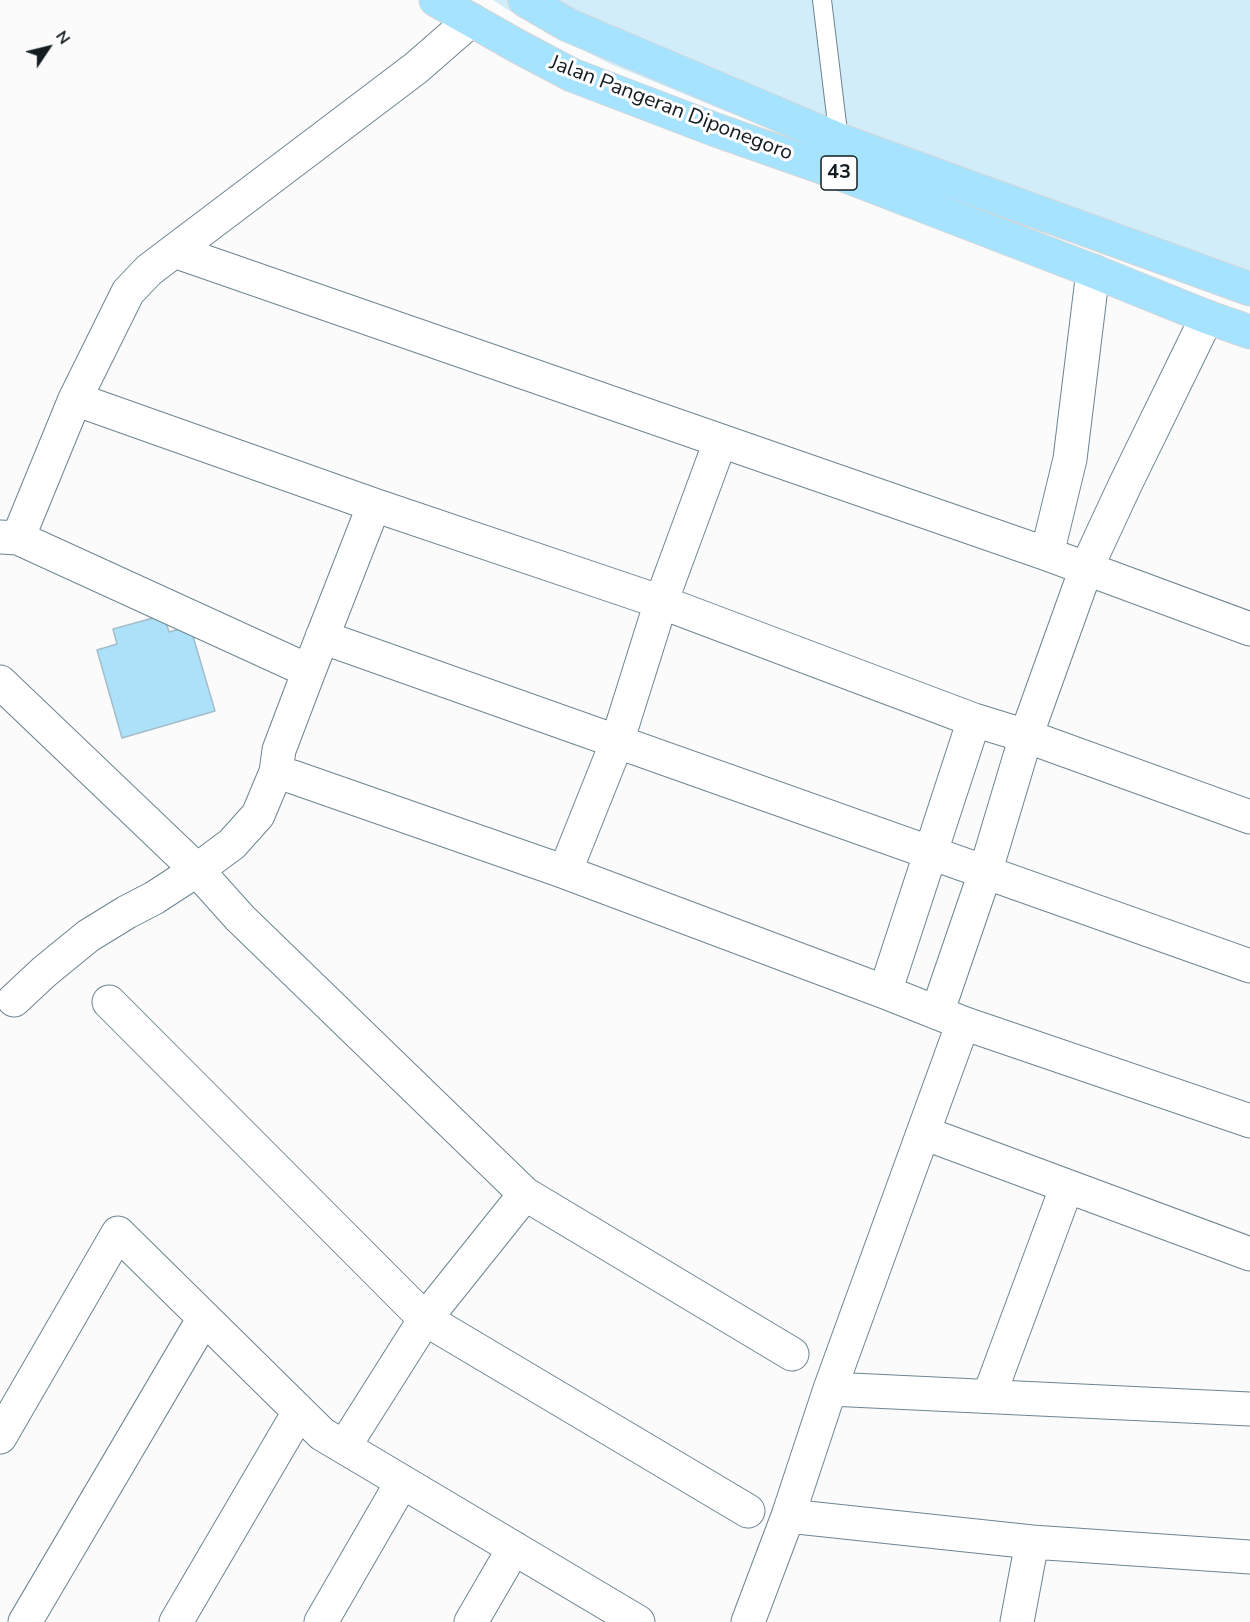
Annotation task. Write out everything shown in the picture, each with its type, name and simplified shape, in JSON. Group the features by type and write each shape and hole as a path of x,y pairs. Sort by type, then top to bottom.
{"highway":[{"name":"Jalan Pangeran Diponegoro","path":"436,0 572,75 716,130 836,172 1250,332"},
{"name":"Jalan Pangeran Diponegoro","path":"525,0 568,25 839,140 1250,289"}],"street":[{"path":"309,671 9,538 128,291 149,270 416,68 471,20"},
{"path":"174,251 1047,554 1250,629"},
{"path":"1047,554 1070,459 1094,271"},
{"path":"748,1622 924,1133 985,873 1026,736 1086,569 1207,317"},
{"path":"75,399 374,505 661,602 974,720 1026,736 1250,817"},
{"path":"565,872 617,742 661,602 720,441"},
{"path":"14,1000 88,936 154,898 232,844 258,815 276,772 279,750 374,505"},
{"path":"322,637 1250,966"},
{"path":"0,682 197,870 240,918 525,1194 792,1354"},
{"path":"885,992 974,720"},
{"path":"276,772 565,872 950,1018 1247,1110"},
{"path":"109,1002 425,1319 748,1511"},
{"path":"924,1133 1250,1254"},
{"path":"989,1396 1067,1186"},
{"path":"344,1448 425,1319 525,1194"},
{"path":"0,1437 118,1233 322,1434 514,1548 605,1614 638,1622"},
{"path":"25,1622 204,1318"},
{"path":"830,1389 1250,1409"},
{"path":"176,1622 299,1412"},
{"path":"321,1622 402,1482"},
{"path":"788,1516 1032,1542 1250,1557"},
{"path":"1017,1622 1032,1542"},
{"path":"471,1622 514,1548"}],"lane":[{"path":"822,0 839,140"}],"shaded area":[{"path":"493,0 1250,0 1250,302 723,110 608,63"}],"building":[{"path":"164,615 169,632 190,626 215,711 122,738 97,650 117,644 113,629"}]}
